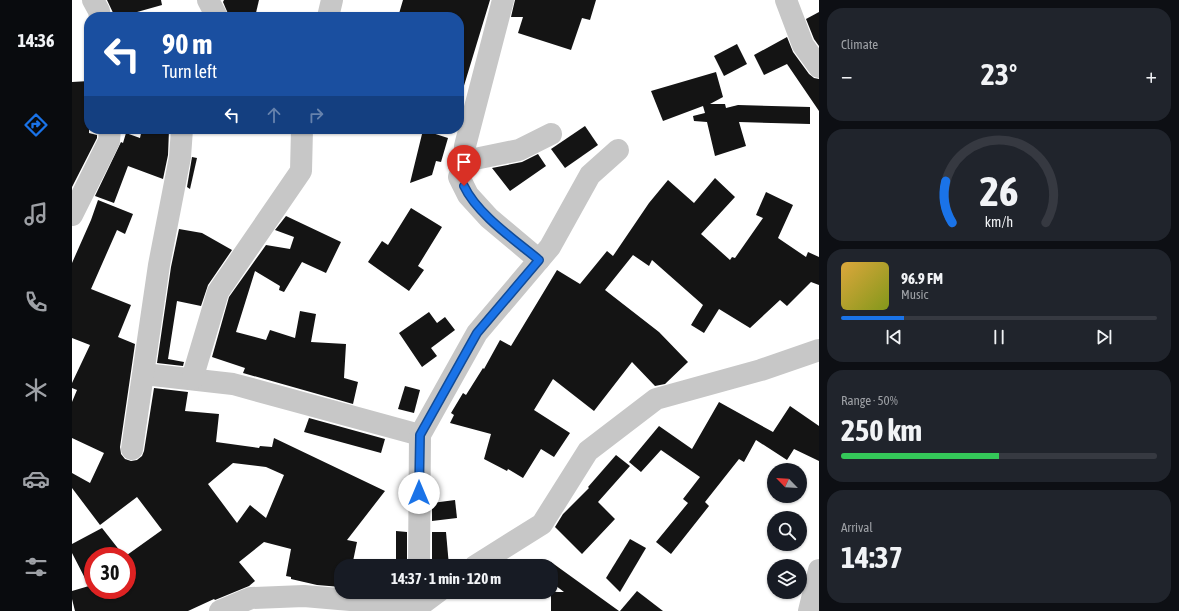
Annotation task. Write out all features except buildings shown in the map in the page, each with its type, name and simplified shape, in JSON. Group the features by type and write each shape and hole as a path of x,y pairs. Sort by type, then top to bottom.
{"street":[{"path":"94,0 99,12"},
{"path":"208,0 214,12"},
{"path":"329,12 332,0"},
{"path":"503,0 465,146 465,161 459,177 468,195 489,218 539,260"},
{"path":"786,0 803,45 819,66"},
{"path":"72,215 109,142 110,134"},
{"path":"132,449 160,265 180,157 182,134"},
{"path":"192,379 218,292 301,171 302,134"},
{"path":"465,161 519,150 551,134"},
{"path":"419,559 420,435 477,333 550,247 590,175 618,150"},
{"path":"486,559 542,524 588,451 656,399 761,370 819,350"},
{"path":"144,374 232,384 420,435"},
{"path":"809,611 819,570"},
{"path":"220,611 251,598 304,596 419,603"}],"route":[{"path":"419,493 420,435 477,333 539,260 489,218 468,195 464,186"}]}
